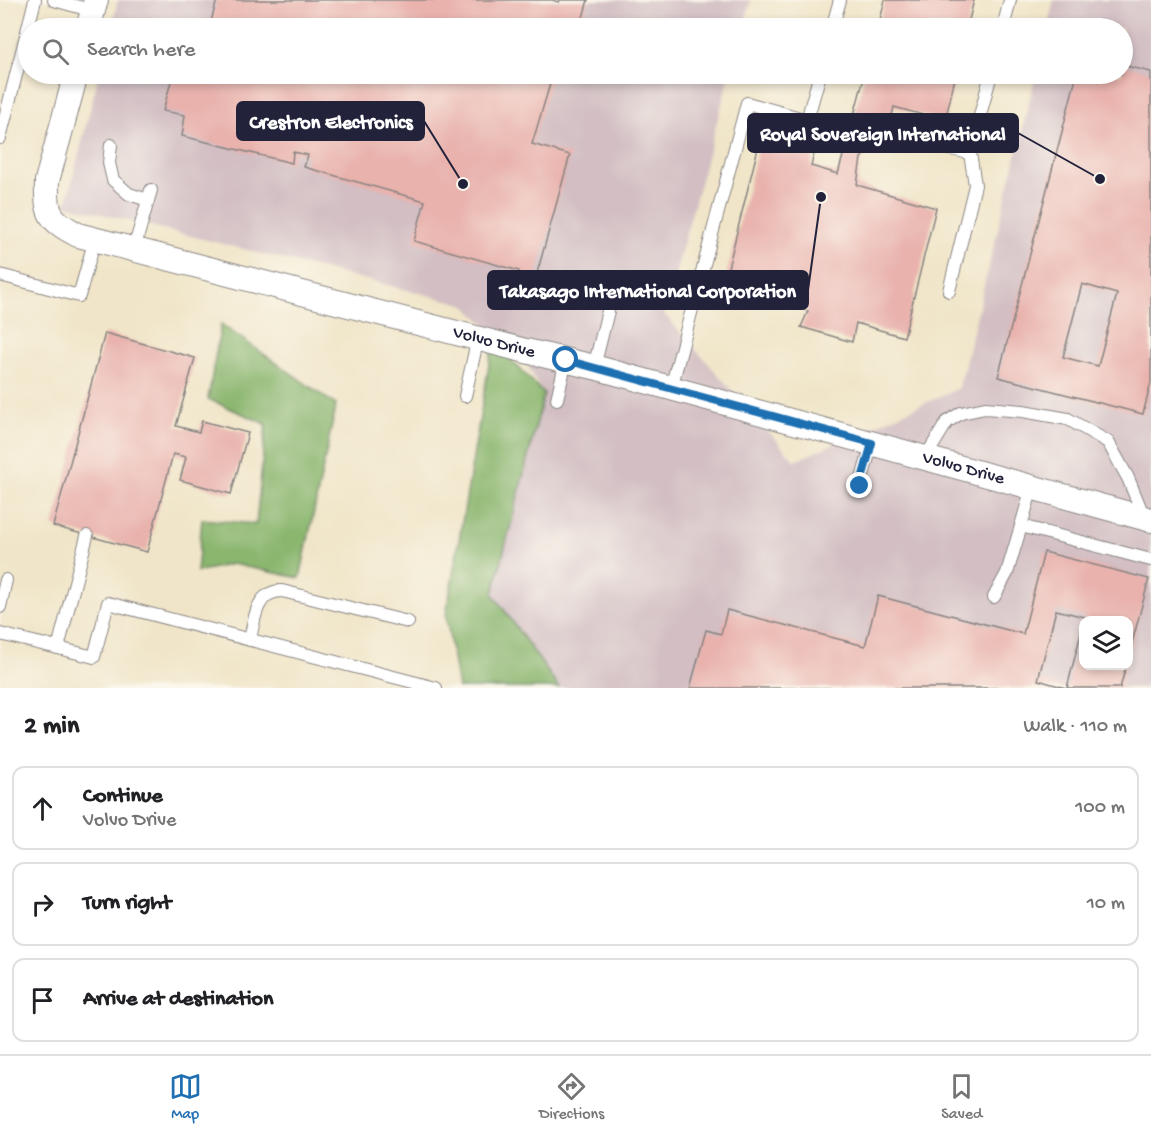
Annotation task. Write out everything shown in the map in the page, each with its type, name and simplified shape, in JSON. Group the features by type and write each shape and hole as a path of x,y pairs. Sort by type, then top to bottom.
{"street":[{"name":"Volvo Drive","path":"73,84 47,181 47,200 50,215 61,226 78,235 594,367 1148,519"}],"lane":[{"path":"30,18 35,0"},
{"path":"54,0 92,13"},
{"path":"835,18 840,0"},
{"path":"1006,18 1010,0"},
{"path":"0,138 18,67"},
{"path":"807,120 817,84"},
{"path":"949,291 975,185 970,153 988,84"},
{"path":"671,388 747,103 807,120 850,128"},
{"path":"882,135 970,153"},
{"path":"111,145 109,163 113,180 129,194 150,195 134,249"},
{"path":"0,275 79,296 95,239"},
{"path":"594,367 608,311"},
{"path":"465,396 478,338"},
{"path":"557,399 566,360"},
{"path":"925,458 947,422 961,413 985,408 1023,411 1068,419 1108,442 1148,519"},
{"path":"860,486 872,443"},
{"path":"994,597 1007,573 1032,488"},
{"path":"1021,526 1151,560"},
{"path":"58,648 87,536"},
{"path":"0,607 6,580"},
{"path":"250,640 260,603 267,595 277,591 408,622"},
{"path":"0,634 94,657 108,603 436,688"}],"shaded area":[{"path":"118,0 751,0 746,18 114,18"},
{"path":"1054,0 1151,0 1151,688 559,688 493,594 544,395 524,360 463,304 66,205 96,84 727,84 664,314 795,461 959,388 1034,84 1133,84 1133,18 1050,18"}],"green space":[{"path":"221,324 336,405 300,578 232,564 197,572 202,519 256,524 266,424 208,399"},
{"path":"493,341 544,394 493,594 559,688 458,688 446,616"}],"building":[{"path":"217,0 552,0 559,2 560,0 588,0 583,18 212,18"},
{"path":"885,0 974,0 970,18 880,18"},
{"path":"1133,68 1151,72 1151,383 1143,414 998,377 1074,84 1133,84","holes":["1082,284 1117,294 1098,366 1063,357"]},
{"path":"170,84 550,84 532,144 570,155 534,284 516,280 519,271 414,241 425,201 304,167 308,155 293,152 292,163 182,136 185,115 163,111"},
{"path":"862,84 954,84 945,121 894,107 889,128 861,158 857,185 936,208 904,337 856,323 852,342 801,327 808,311 723,288 764,124 817,141 811,166 838,174"},
{"path":"105,333 195,358 176,426 199,432 202,421 248,433 231,494 180,480 186,457 173,454 147,552 53,526"},
{"path":"1044,552 1149,579 1133,639 1133,616 1081,616 1056,610 1038,680 1066,688 690,688 706,630 721,634 727,610 865,646 878,596 1023,634"},
{"path":"1079,641 1079,670 1125,670 1120,688 1067,688"}],"place":[{"name":"Royal Sovereign International","path":"1100,179"},
{"name":"Crestron Electronics","path":"463,184"},
{"name":"Takasago International Corporation","path":"821,197"}],"route":[{"path":"566,360 872,443 860,486"}]}
